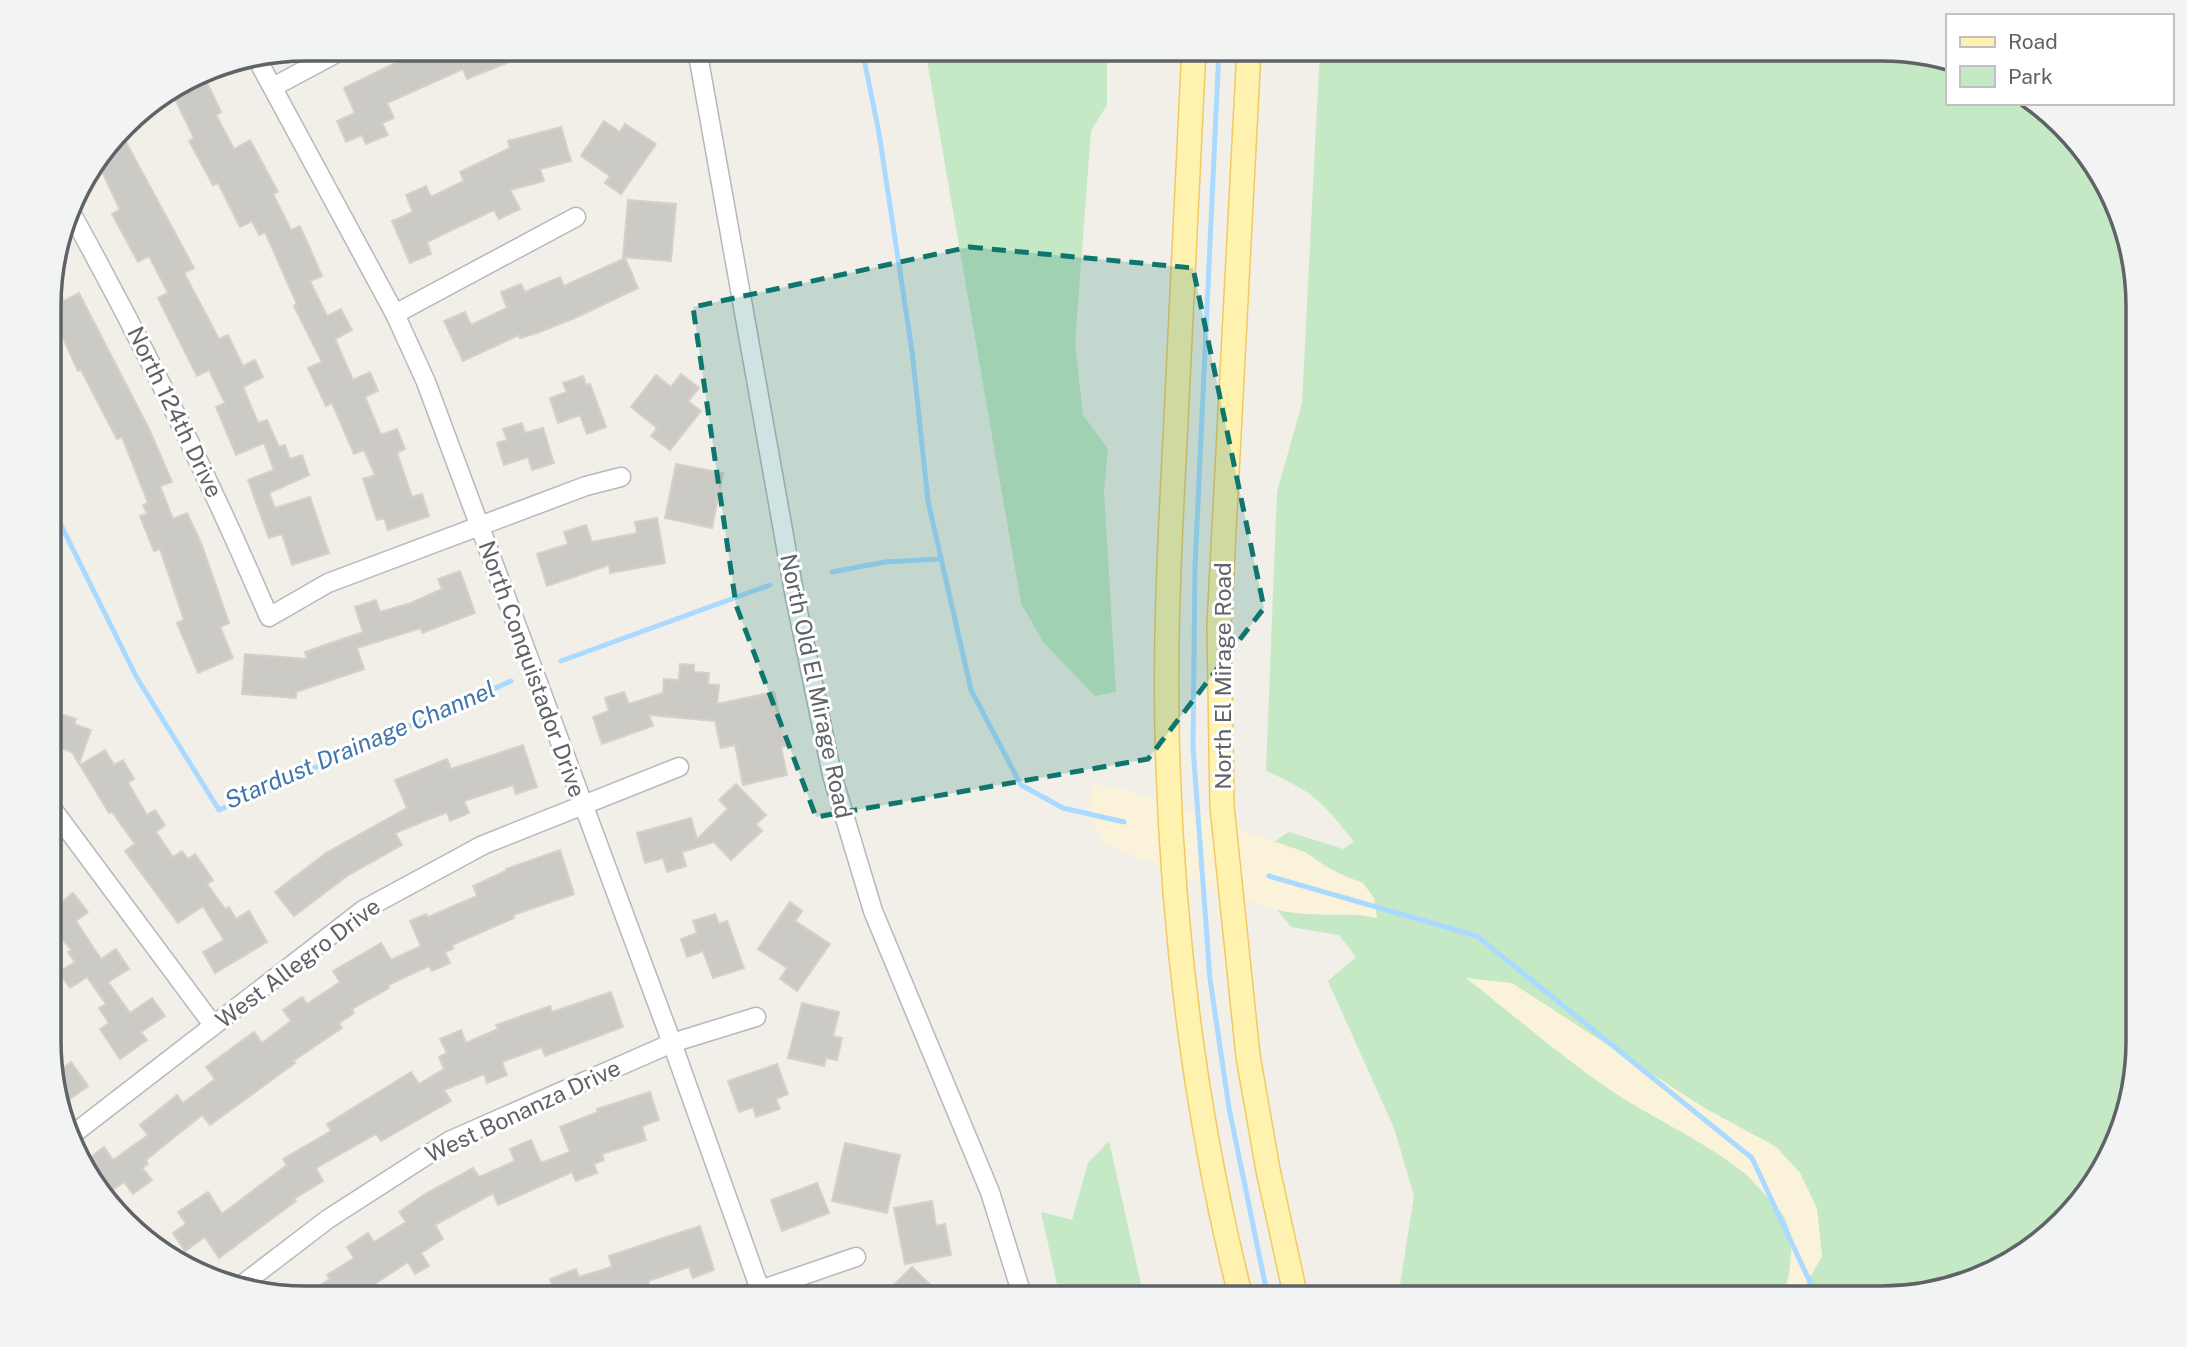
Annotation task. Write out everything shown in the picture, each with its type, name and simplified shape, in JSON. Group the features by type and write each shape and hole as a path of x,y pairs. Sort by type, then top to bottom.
{"main road":[{"path":"1193,61 1169,552 1168,763 1175,882 1190,1037 1202,1117 1238,1285"},
{"name":"North El Mirage Road","path":"1248,61 1219,626 1221,760 1230,909 1256,1106 1293,1285"}],"street":[{"path":"273,87 320,62"},
{"name":"North Old El Mirage Road","path":"698,62 794,592 832,775 859,872 888,952 990,1192 1019,1286"},
{"name":"North Conquistador Drive","path":"261,66 395,314 426,383 582,807 672,1042 758,1286"},
{"path":"395,314 576,217"},
{"name":"North 124th Drive","path":"76,222 119,298 198,455 269,617 328,583 481,528"},
{"path":"481,528 586,486 621,477"},
{"name":"West Allegro Drive","path":"78,1130 363,910 483,845 679,767"},
{"path":"61,820 213,1025"},
{"name":"West Bonanza Drive","path":"250,1279 328,1219 449,1141 672,1042 756,1017"},
{"path":"780,1286 856,1257"}],"highlighted area":[{"path":"969,247 1193,268 1264,608 1148,759 816,817 736,605 693,307"}],"green space":[{"path":"1107,61 1107,105 1091,131 1075,344 1083,415 1108,449 1104,492 1116,692 1095,696 1043,642 1021,603 927,62"},
{"path":"1319,61 1913,63 1946,71 1946,105 2020,105 2065,145 2093,184 2113,227 2125,290 2125,1057 2113,1120 2100,1149 2065,1202 2042,1225 2003,1253 1975,1267 1929,1281 1897,1285 1805,1285 1822,1256 1800,1173 1776,1147 1468,979 1607,1088 1738,1165 1784,1216 1792,1238 1789,1279 1787,1285 1400,1285 1414,1196 1394,1128 1328,981 1356,957 1339,935 1291,927 1277,910 1328,915 1360,914 1377,918 1363,883 1274,842 1289,832 1343,849 1354,842 1316,799 1296,785 1266,771 1277,492 1302,403"},
{"path":"1109,1141 1141,1285 1057,1286 1041,1212 1072,1220 1088,1163"}],"sand":[{"path":"1093,784 1124,790 1305,852 1337,874 1363,883 1374,898 1377,918 1300,914 1275,909 1211,887 1107,845 1091,816"},
{"path":"1466,978 1512,983 1706,1109 1776,1147 1800,1173 1817,1208 1822,1256 1805,1285 1786,1285 1792,1255 1791,1233 1783,1214 1765,1192 1723,1158 1629,1102 1553,1048"}],"building":[{"path":"397,62 510,62 467,79 463,69 387,103 394,118 382,123 388,135 366,144 362,135 346,142 337,121 355,113 344,88"},
{"path":"207,83 221,112 216,115 234,149 250,140 278,192 273,194 291,230 300,226 322,276 310,281 327,316 341,309 352,330 335,339 353,380 370,372 378,391 365,397 381,435 397,429 405,449 397,453 412,497 422,494 429,516 388,530 384,518 377,520 363,479 375,475 364,450 354,454 332,403 326,406 308,368 322,362 294,306 297,304 265,232 259,235 252,221 240,227 218,183 213,185 189,141 194,138 175,100"},
{"path":"604,121 620,132 625,124 656,144 621,194 605,183 610,176 581,156"},
{"path":"561,127 571,161 540,169 544,181 510,190 520,209 499,219 494,210 427,242 431,254 410,263 392,221 413,212 406,195 426,186 431,197 464,181 460,172 510,148 508,141"},
{"path":"126,141 194,268 184,273 219,339 228,335 243,366 255,360 263,377 243,387 258,423 267,420 279,447 285,445 290,459 302,455 309,475 269,493 275,508 310,497 329,553 292,565 282,534 269,538 248,480 274,470 264,443 236,455 216,407 225,403 209,370 197,376 158,298 168,293 149,256 138,262 112,214 120,210 102,172"},
{"path":"628,200 676,204 671,261 623,257"},
{"path":"625,258 638,288 577,317 537,333 520,338 519,335 463,361 444,321 465,312 471,325 507,308 501,292 521,284 525,292 560,277 564,286"},
{"path":"79,293 150,431 172,482 160,486 173,519 187,513 201,543 229,623 220,627 233,658 198,673 177,623 184,620 160,549 154,551 140,516 147,514 143,505 148,503 122,437 117,439 81,370 78,371 61,333 61,306 62,296 64,301"},
{"path":"681,374 699,388 688,401 701,411 670,450 651,436 657,428 631,407 656,375 671,387"},
{"path":"583,376 586,385 590,384 606,427 587,434 580,415 558,423 550,398 567,392 563,383"},
{"path":"522,423 525,433 543,428 554,463 532,470 528,457 504,465 497,443 507,440 503,429"},
{"path":"676,464 723,473 712,528 665,518"},
{"path":"657,518 665,563 610,573 609,565 547,586 537,554 568,544 564,532 586,525 592,542 637,533 635,522"},
{"path":"460,571 475,613 422,633 421,628 357,648 364,669 296,692 296,698 242,694 245,654 307,659 305,652 363,632 355,607 376,600 380,612 411,603 442,589 438,579"},
{"path":"680,664 694,665 694,672 709,673 708,684 719,685 717,704 774,692 786,746 781,747 787,775 743,785 735,745 721,748 715,721 649,715 653,726 602,744 593,717 609,711 605,698 624,692 629,704 663,693 664,679 679,680"},
{"path":"61,714 76,719 74,724 91,730 79,764 72,752 61,748"},
{"path":"523,745 537,787 516,794 513,785 464,801 469,813 450,821 447,812 395,833 402,845 347,876 294,916 275,892 326,853 407,808 395,780 447,759 451,769"},
{"path":"105,750 114,765 123,760 134,779 128,783 147,815 155,810 165,825 156,832 173,857 182,851 188,859 195,854 213,880 207,884 225,909 229,907 236,919 249,911 267,942 215,973 203,952 224,940 203,906 178,923 125,851 135,844 112,812 109,813 80,765"},
{"path":"736,784 766,815 756,824 762,831 731,860 714,842 682,852 686,866 667,872 663,858 645,863 637,833 691,818 697,839 728,809 719,800"},
{"path":"560,850 574,894 513,915 514,918 452,945 453,949 445,952 450,963 432,971 429,966 388,985 389,988 352,1009 354,1013 339,1023 342,1028 293,1061 295,1063 210,1125 202,1115 146,1160 148,1164 142,1168 152,1180 133,1194 124,1182 112,1190 91,1157 104,1147 113,1160 148,1135 140,1125 177,1095 183,1103 215,1079 206,1067 254,1032 262,1043 291,1021 283,1010 302,997 307,1004 340,982 333,971 381,943 391,960 421,946 410,921 426,914 428,917 477,896 473,886 506,869"},
{"path":"73,893 88,912 76,921 101,959 116,949 129,969 108,982 130,1013 152,998 165,1016 141,1032 147,1040 120,1059 100,1029 109,1023 99,1008 106,1004 87,977 70,988 61,975 61,971 75,962 68,952 71,950 61,937 61,902"},
{"path":"790,902 802,911 795,921 830,944 797,991 780,979 787,968 758,949"},
{"path":"715,914 719,924 727,921 744,968 713,978 703,951 687,957 681,939 697,933 693,921"},
{"path":"611,992 623,1027 545,1056 542,1047 502,1062 507,1075 487,1083 484,1074 444,1090 451,1101 381,1141 376,1134 316,1168 323,1181 294,1199 296,1201 219,1258 205,1237 185,1251 173,1233 186,1224 178,1212 208,1192 222,1214 287,1165 283,1159 331,1131 327,1124 411,1072 419,1084 444,1069 439,1057 447,1053 440,1039 461,1030 466,1043 498,1029 496,1025 550,1006 552,1012"},
{"path":"802,1003 839,1012 833,1036 842,1038 837,1060 826,1058 824,1066 788,1058"},
{"path":"71,1062 88,1086 69,1100 63,1068"},
{"path":"777,1064 788,1094 776,1099 780,1109 756,1117 753,1107 739,1112 728,1081"},
{"path":"650,1092 659,1120 642,1126 646,1140 602,1154 604,1160 594,1164 597,1173 576,1181 572,1172 498,1205 493,1193 435,1225 443,1239 421,1253 429,1266 415,1274 408,1262 371,1286 319,1286 330,1279 327,1275 354,1258 347,1247 368,1233 374,1242 406,1222 399,1212 425,1194 473,1168 479,1177 515,1161 510,1149 531,1140 541,1163 570,1152 560,1127 598,1112 597,1109"},
{"path":"845,1143 900,1155 887,1213 832,1201"},
{"path":"817,1183 829,1213 782,1231 771,1200"},
{"path":"932,1201 936,1226 945,1224 951,1255 905,1264 894,1208"},
{"path":"700,1226 714,1270 693,1278 689,1267 648,1281 649,1286 553,1286 550,1279 576,1269 579,1277 612,1267 609,1256"},
{"path":"912,1267 931,1286 895,1286"}],"waterway":[{"path":"1218,61 1195,567 1193,747 1210,979 1229,1108 1265,1285"},
{"path":"865,62 879,133 912,351 928,501 971,690 1021,785 1063,808 1124,822"},
{"name":"Stardust Drainage Channel","path":"61,525 137,678 219,810 511,681"},
{"name":"Stardust Drainage Channel","path":"832,572 885,562 939,559"},
{"name":"Stardust Drainage Channel","path":"561,661 770,585"},
{"path":"1269,876 1477,936 1752,1158 1811,1285"}]}
